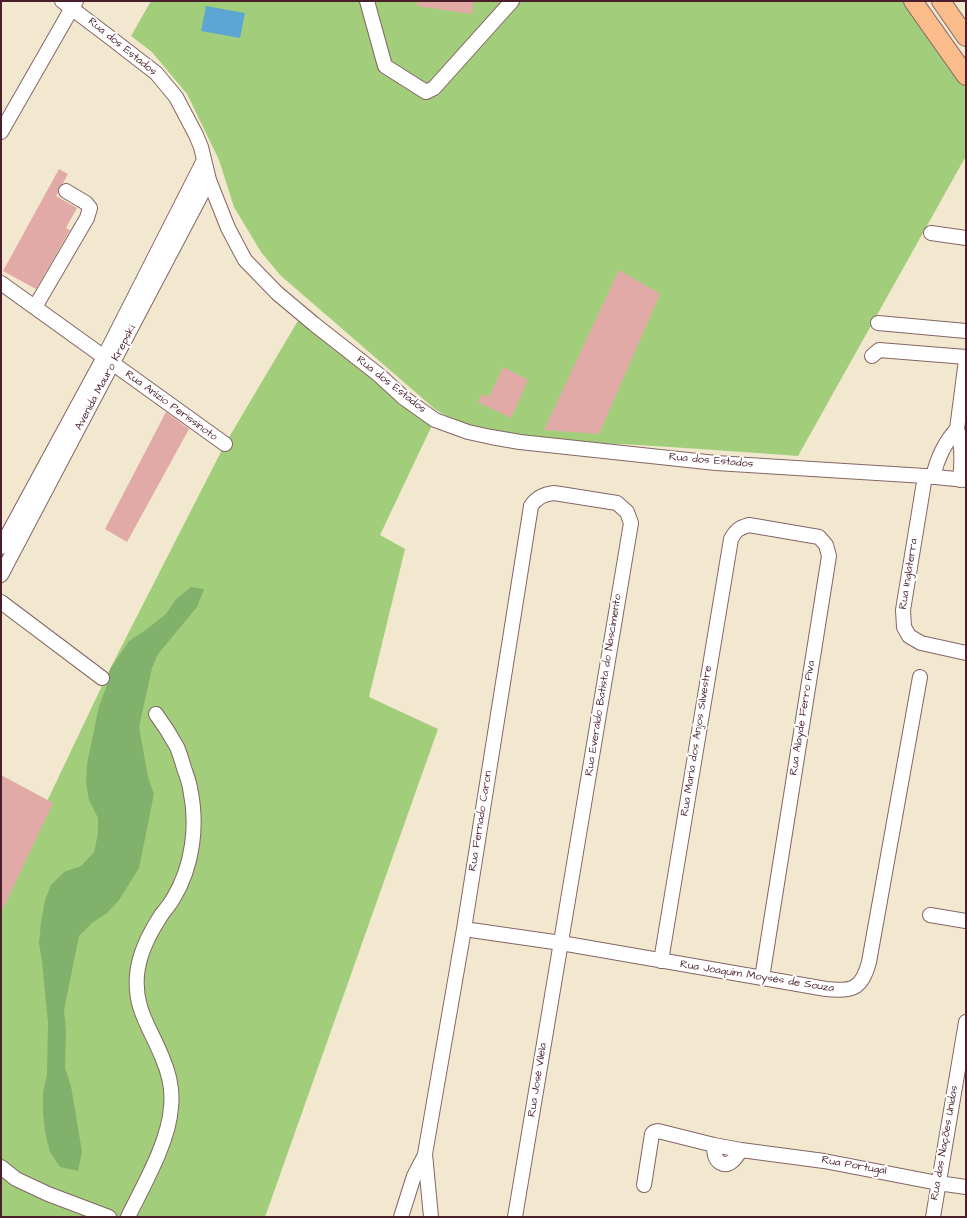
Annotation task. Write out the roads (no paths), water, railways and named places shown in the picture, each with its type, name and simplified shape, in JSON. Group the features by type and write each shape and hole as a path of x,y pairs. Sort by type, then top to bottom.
{"main road":[{"path":"913,1 966,76"},
{"path":"941,1 966,37"}],"street":[{"path":"367,1 385,66 426,92 434,88 512,1"},
{"path":"1,132 70,3"},
{"name":"Rua dos Estados","path":"70,3 156,73 176,97 196,135 210,180 228,228 245,260 278,293 314,324 379,375 404,398 435,420 468,432 520,442 716,463 963,480"},
{"name":"Avenida Mauro Krepski","path":"1,575 108,360 204,160"},
{"name":"Avenida Mauro Krepski","path":"1,547 210,180"},
{"path":"35,307 87,218 89,212 90,208 86,203 66,191"},
{"path":"931,233 966,238"},
{"name":"Rua Anízio Perissinoto","path":"1,283 225,444"},
{"path":"878,323 966,332"},
{"path":"872,356 879,350 966,358 957,428 963,480"},
{"name":"Rua Inglaterra","path":"957,428 943,447 929,477 903,610 904,627 909,636 921,643 966,653"},
{"name":"Rua Everaldo Batista do Nascimento","path":"546,494 554,493 616,503 627,512 631,523 561,943"},
{"name":"Rua Fernado Caron","path":"430,1217 425,1154 464,929 531,506 536,499 546,494"},
{"name":"Rua Alayde Ferro Piva","path":"743,527 749,525 819,537 826,545 829,556 762,978"},
{"name":"Rua Maria dos Anjos Silvestre","path":"661,961 731,539 736,530 743,527"},
{"path":"1,602 102,678"},
{"name":"Rua Joaquim Moysés de Souza","path":"464,929 561,943 826,989 849,990 859,984 866,973 920,678"},
{"path":"128,1217 159,1152 169,1121 171,1107 171,1093 167,1070 137,1000 137,973 143,949 149,936 180,887 193,844 194,820 190,787 178,749 156,714"},
{"path":"930,915 966,921"},
{"name":"Rua José Vilela","path":"515,1217 561,943"},
{"name":"Rua das Nações Unidas","path":"933,1217 966,1022"},
{"name":"Rua Portugal","path":"644,1185 652,1134 658,1131 709,1143 716,1158 719,1162 724,1164 732,1162 741,1150 824,1161 966,1187"},
{"name":"Rua Fernado Caron","path":"401,1217 414,1176 425,1154"},
{"path":"1,1167 16,1179 48,1194 109,1217"}],"water":[{"path":"206,6 245,13 240,38 201,31"}]}
